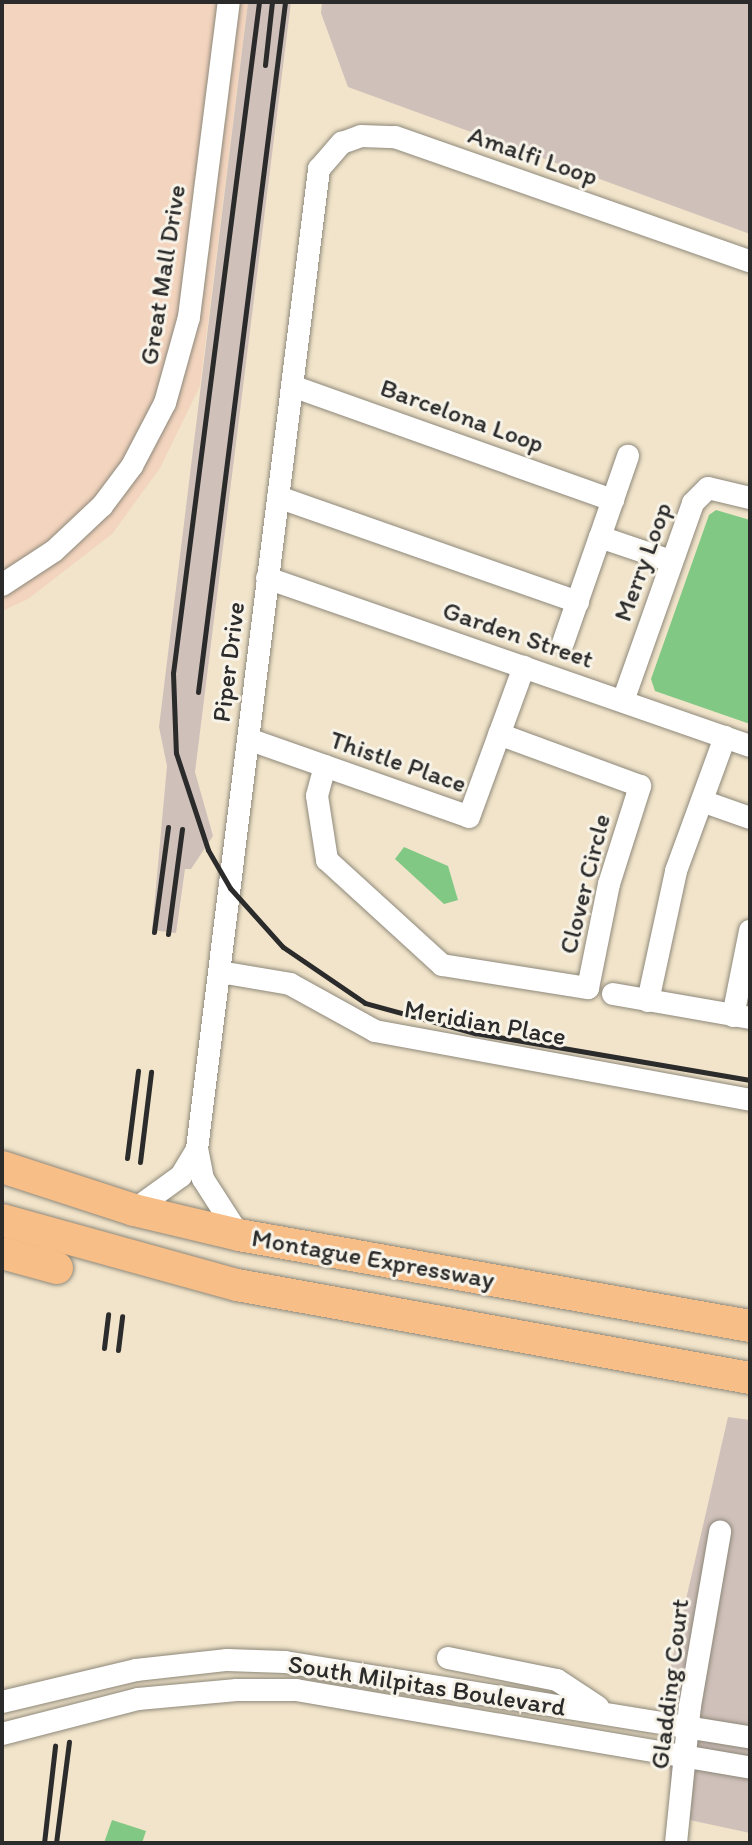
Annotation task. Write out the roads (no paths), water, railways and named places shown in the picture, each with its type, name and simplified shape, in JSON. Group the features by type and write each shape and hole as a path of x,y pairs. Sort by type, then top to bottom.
{"highway":[{"name":"Montague Expressway","path":"2,1167 134,1210 239,1235 749,1323"},
{"name":"Montague Expressway","path":"2,1220 237,1285 750,1378"},
{"path":"2,1253 57,1268"}],"street":[{"name":"Great Mall Drive","path":"2,585 54,551 102,506 145,445 169,393 189,317 229,2"},
{"name":"Amalfi Loop","path":"315,181 342,143 361,136 395,137 750,261"},
{"name":"Piper Drive","path":"239,1235 203,1179 197,1149 315,181"},
{"name":"Barcelona Loop","path":"292,386 613,500"},
{"path":"563,643 628,456"},
{"name":"Merry Loop","path":"623,701 693,503 708,488 750,498"},
{"path":"278,497 578,602"},
{"path":"600,537 671,561"},
{"name":"Garden Street","path":"267,578 750,746"},
{"name":"Thistle Place","path":"248,739 469,817 524,667"},
{"name":"Clover Circle","path":"325,766 317,796 327,860 442,965 588,988 609,884 640,786 499,734"},
{"path":"648,1001 676,871 725,737"},
{"path":"702,801 750,818"},
{"path":"613,994 742,1017 750,931"},
{"name":"Meridian Place","path":"220,972 290,984 375,1031 750,1100"},
{"name":"Piper Drive","path":"134,1210 181,1176 197,1149"},
{"name":"Gladding Court","path":"676,1843 689,1726 720,1532"},
{"path":"448,1658 557,1680 606,1712"},
{"name":"South Milpitas Boulevard","path":"2,1702 88,1678 227,1660 341,1668 750,1737"},
{"name":"South Milpitas Boulevard","path":"2,1734 138,1699 296,1690 750,1768"}],"railway":[{"path":"259,2 173,673 176,753 208,850 230,888 283,947 365,1003 475,1033 750,1080"},
{"path":"265,65 272,2"},
{"path":"198,692 285,2"},
{"path":"154,932 168,827"},
{"path":"168,934 182,829"},
{"path":"127,1158 138,1071"},
{"path":"140,1162 151,1072"},
{"path":"104,1348 108,1314"},
{"path":"118,1350 122,1316"},
{"path":"56,1843 69,1742"},
{"path":"44,1843 55,1746"}]}
